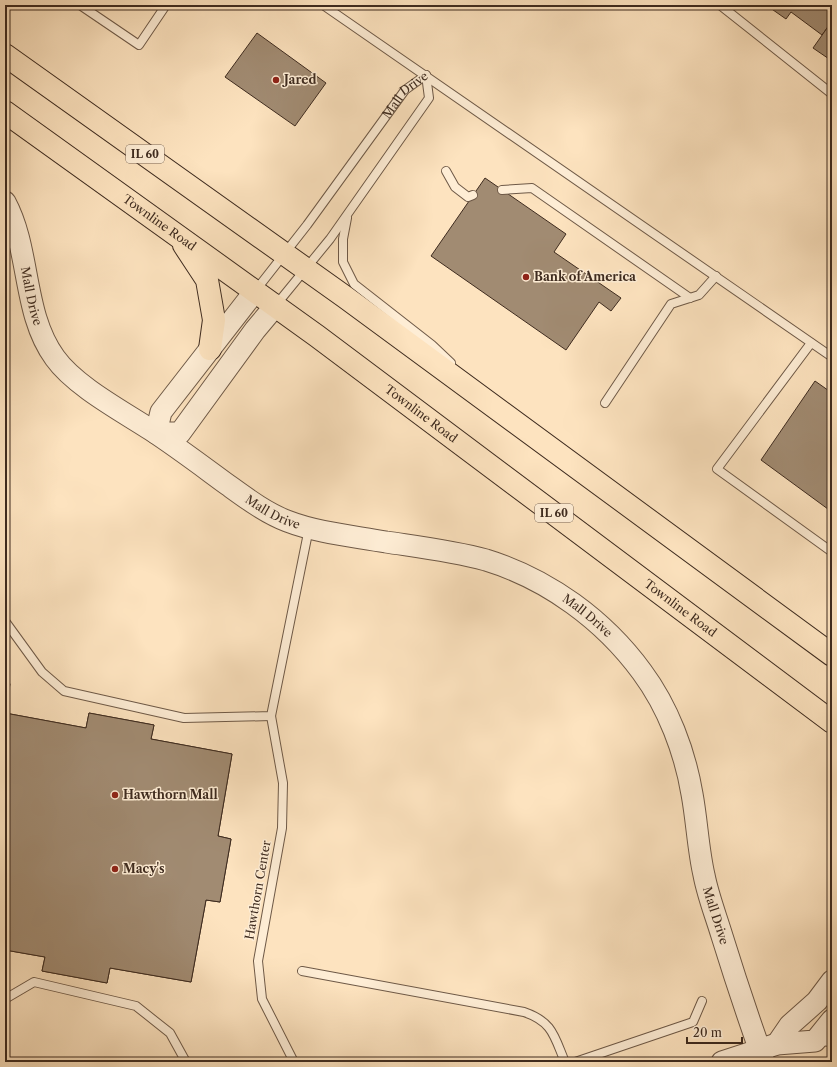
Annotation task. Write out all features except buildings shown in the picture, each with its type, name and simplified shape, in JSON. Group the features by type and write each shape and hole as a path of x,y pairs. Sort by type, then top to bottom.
{"main road":[{"name":"IL 60","path":"5,55 305,269 832,655"},
{"name":"Townline Road","path":"5,112 276,305 832,722"},
{"path":"177,234 207,280 214,320 210,349"}],"street":[{"name":"Mall Drive","path":"5,202 14,224 37,320 48,347 57,361 82,384 156,434 248,500 285,521 309,527 454,553 484,560 514,570 550,588 580,609 609,633 630,655 645,676 662,705 679,745 688,772 693,796 704,877 767,1052"},
{"name":"Mall Drive","path":"156,434 161,412 255,291"},
{"name":"Mall Drive","path":"156,434 180,433 255,330 276,305"},
{"path":"767,1052 790,1025 817,1001 832,981"},
{"path":"722,1062 824,1042 832,1020"}],"lane":[{"path":"80,5 139,45 166,5"},
{"path":"323,5 832,357"},
{"path":"720,5 832,94"},
{"name":"Mall Drive","path":"255,291 405,90 426,75 429,98 347,215 276,305"},
{"path":"446,171 455,188 468,197 473,195"},
{"path":"502,190 532,188 690,298"},
{"path":"347,215 343,240 343,262 354,284 432,345 503,414"},
{"path":"605,404 671,304 699,296 716,276"},
{"path":"811,343 717,469 832,552"},
{"name":"Hawthorn Center","path":"294,1062 262,999 258,961 282,828 283,783 271,716 309,527"},
{"path":"5,621 42,672 64,691 184,718 271,716"},
{"path":"302,971 524,1012 536,1016 551,1028 565,1062"},
{"path":"5,999 34,982 136,1006 170,1034 186,1062"},
{"path":"575,1062 694,1022 702,1001"}],"place":[{"name":"Jared","path":"276,80"},
{"name":"Bank of America","path":"526,277"},
{"name":"Hawthorn Mall","path":"115,795"},
{"name":"Macy's","path":"115,869"}]}
